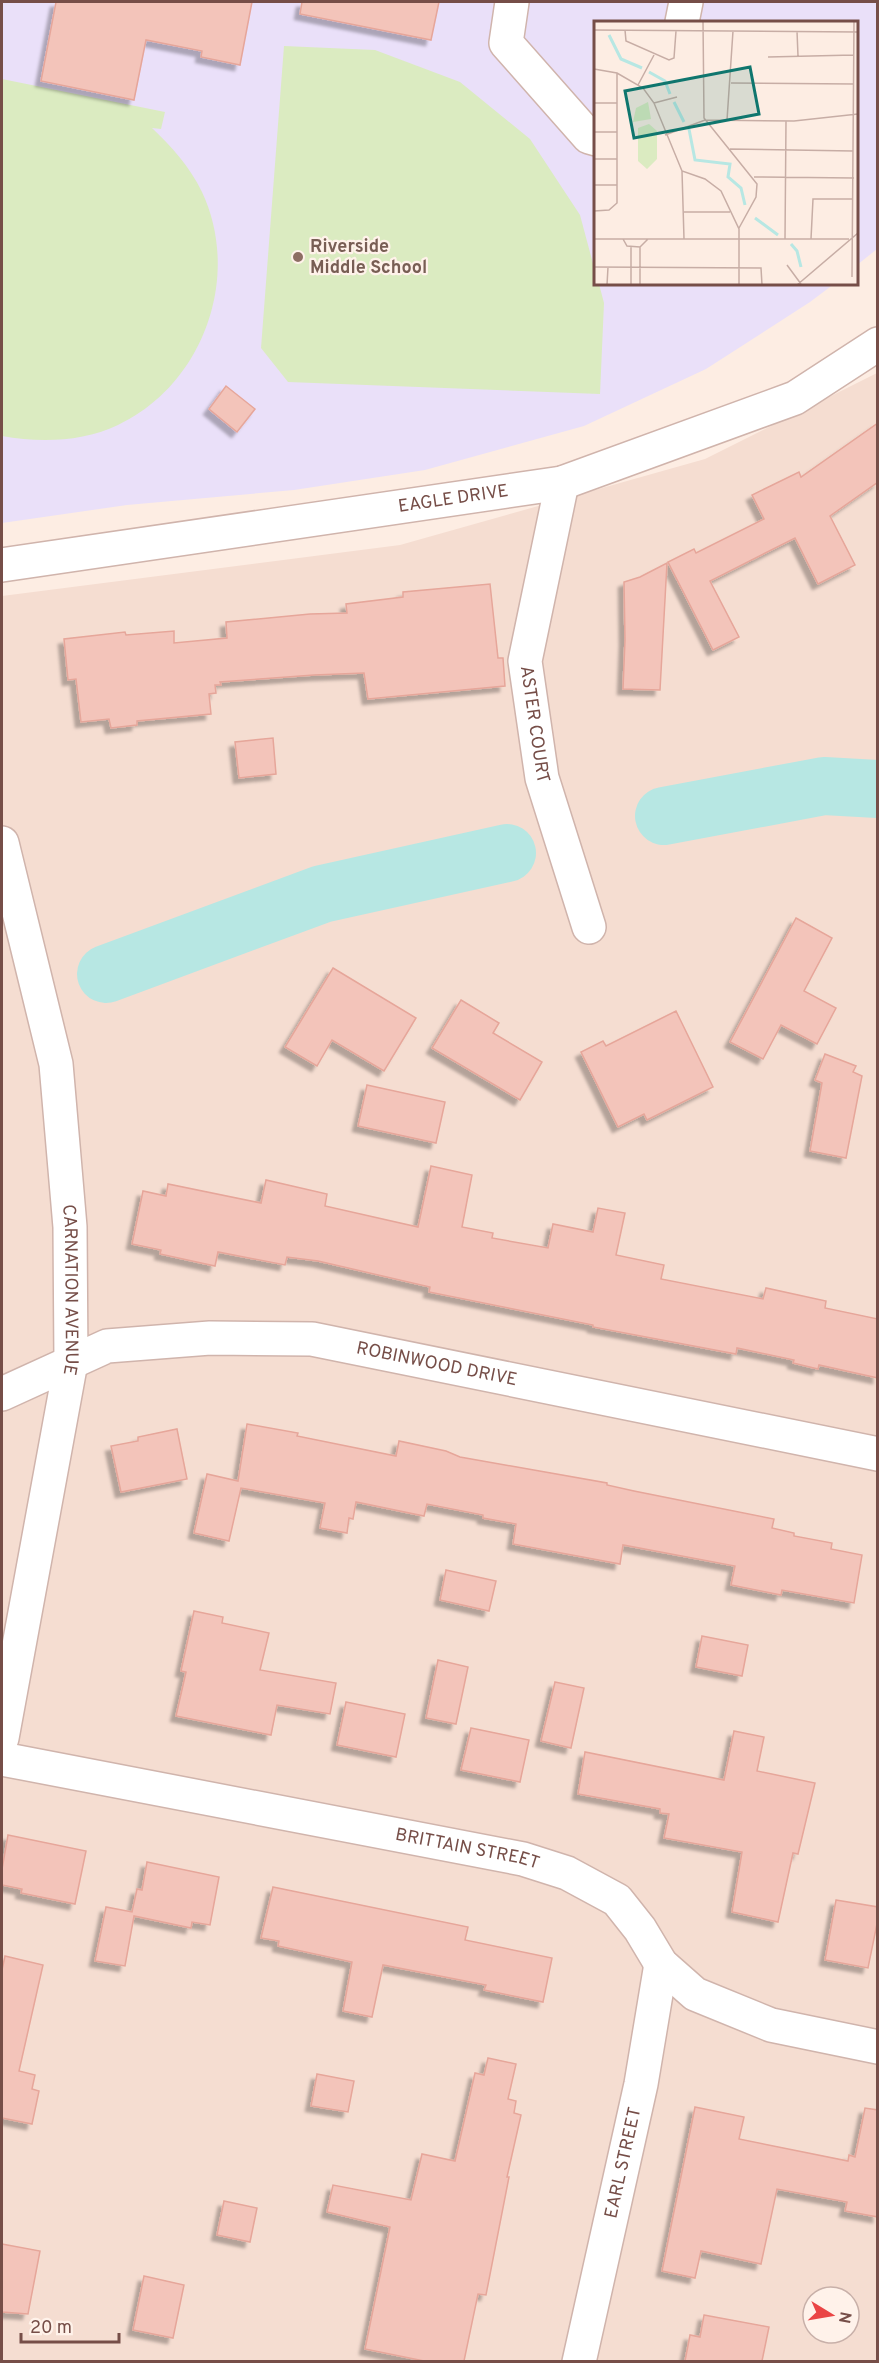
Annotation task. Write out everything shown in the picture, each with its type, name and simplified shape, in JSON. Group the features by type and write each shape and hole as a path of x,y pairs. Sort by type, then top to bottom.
{"street":[{"path":"512,2 506,43 589,137 594,138"},
{"path":"682,21 686,2"},
{"name":"EAGLE DRIVE","path":"2,565 562,483 795,398 878,344"},
{"name":"ASTER COURT","path":"562,483 525,661 542,778 589,927"},
{"name":"CARNATION AVENUE","path":"2,843 56,1064 70,1227 71,1362 2,1738"},
{"name":"ROBINWOOD DRIVE","path":"2,1394 107,1346 210,1338 312,1339 878,1454"},
{"name":"BRITTAIN STREET","path":"2,1759 534,1863 567,1873 617,1900 640,1929 661,1964 695,1994 771,2025 878,2047"},
{"name":"EARL STREET","path":"579,2361 641,2084 661,1964"}],"shaded area":[{"name":"Riverside Middle School","path":"2,2 877,2 877,249 858,264 858,21 594,21 594,285 833,285 706,369 584,426 425,470 294,490 127,505 2,523"},
{"path":"877,373 877,2361 2,2361 2,596 400,545 705,459"}],"green space":[{"path":"284,46 375,50 460,82 530,139 580,215 594,267 594,285 599,285 604,303 600,394 288,382 261,348"},
{"path":"2,79 165,112 161,129 152,128 192,174 202,192 213,225 218,259 215,293 207,325 192,356 173,384 148,407 118,425 90,435 46,440 2,436"}],"building":[{"path":"56,2 252,2 240,65 201,57 202,51 146,40 134,100 41,81"},
{"path":"302,2 439,2 431,40 300,14"},
{"path":"226,386 255,409 237,432 209,409"},
{"path":"878,423 878,482 830,516 855,565 818,584 795,538 710,581 739,637 713,650 668,562 694,549 696,553 764,519 752,495 799,472 801,477"},
{"path":"667,563 660,690 623,689 624,582 640,577"},
{"path":"490,584 498,658 503,658 505,686 368,699 364,673 220,682 221,685 215,685 216,693 209,694 211,714 137,721 137,725 111,728 109,719 81,722 76,679 68,680 64,639 125,632 126,635 174,631 174,643 227,638 226,622 347,613 346,604 403,597 403,592"},
{"path":"273,738 276,774 239,778 235,742"},
{"path":"796,918 832,938 804,991 836,1008 817,1044 781,1025 763,1059 730,1042"},
{"path":"333,968 416,1018 384,1071 332,1040 317,1066 285,1047"},
{"path":"461,1000 499,1023 493,1033 542,1062 520,1100 432,1048"},
{"path":"676,1011 713,1087 647,1120 644,1114 618,1127 581,1052 603,1041 606,1046"},
{"path":"825,1054 856,1066 853,1072 862,1076 846,1158 810,1151 822,1083 815,1080"},
{"path":"367,1085 445,1102 436,1143 358,1126"},
{"path":"431,1166 472,1175 462,1227 493,1233 492,1238 548,1248 553,1224 593,1232 598,1208 625,1213 616,1255 664,1265 661,1279 763,1299 766,1288 826,1301 825,1308 878,1319 878,1378 819,1365 818,1369 793,1363 794,1360 737,1348 736,1354 593,1327 593,1325 429,1292 430,1287 318,1261 287,1257 285,1265 218,1252 215,1266 160,1254 161,1250 132,1244 143,1191 166,1196 168,1184 261,1203 266,1180 327,1194 325,1206 418,1227"},
{"path":"247,1424 298,1433 297,1436 396,1456 399,1441 446,1451 460,1457 607,1483 607,1485 634,1491 774,1519 772,1528 794,1533 794,1536 832,1543 831,1549 862,1555 854,1603 782,1590 781,1595 731,1585 735,1566 623,1545 620,1564 513,1544 516,1524 427,1504 424,1516 356,1502 353,1519 349,1518 347,1533 320,1528 325,1503 241,1488 229,1541 194,1533 207,1474 238,1481"},
{"path":"177,1429 187,1479 121,1492 111,1446 138,1441 138,1437"},
{"path":"446,1570 496,1581 489,1611 440,1600"},
{"path":"194,1611 223,1617 222,1623 269,1633 260,1670 336,1683 330,1714 277,1705 271,1735 176,1716 186,1672 181,1671"},
{"path":"702,1636 748,1645 742,1676 696,1667"},
{"path":"438,1660 468,1667 456,1724 426,1718"},
{"path":"555,1682 584,1688 571,1748 541,1741"},
{"path":"346,1702 405,1714 396,1757 337,1745"},
{"path":"471,1728 529,1740 520,1782 461,1770"},
{"path":"734,1731 764,1737 757,1771 815,1783 798,1854 793,1853 778,1922 732,1912 742,1852 664,1838 669,1814 660,1813 660,1809 578,1794 585,1752 724,1780"},
{"path":"8,1835 86,1851 75,1904 21,1893 22,1889 2,1885 2,1869"},
{"path":"147,1862 219,1877 210,1925 192,1922 191,1928 134,1916 125,1966 95,1961 106,1907 132,1912 137,1889 142,1890"},
{"path":"273,1887 468,1927 465,1940 552,1958 543,2002 484,1990 486,1985 383,1965 372,2017 343,2011 352,1962 278,1946 279,1941 261,1938"},
{"path":"836,1900 878,1907 878,1919 868,1968 825,1960"},
{"path":"5,1956 43,1965 19,2071 35,2075 32,2089 39,2091 32,2124 2,2118 2,1970"},
{"path":"488,2058 516,2064 508,2099 516,2101 514,2113 521,2115 507,2177 509,2177 486,2295 478,2294 464,2361 424,2361 365,2349 390,2227 327,2212 333,2185 411,2200 422,2154 455,2161 475,2073 484,2075"},
{"path":"317,2074 354,2081 348,2112 311,2106"},
{"path":"695,2107 744,2117 739,2139 848,2161 849,2155 855,2157 865,2108 878,2110 878,2217 845,2211 847,2202 777,2189 761,2264 701,2251 695,2278 662,2271"},
{"path":"224,2201 257,2208 250,2242 217,2235"},
{"path":"2,2244 40,2251 28,2314 2,2312"},
{"path":"144,2276 184,2285 173,2338 133,2330"},
{"path":"704,2315 769,2327 762,2361 685,2361 690,2335 700,2337"}],"waterway":[{"path":"664,816 824,786 878,789"},
{"path":"106,974 322,894 507,853"}],"place":[{"name":"Riverside Middle School","path":"298,257"}]}
